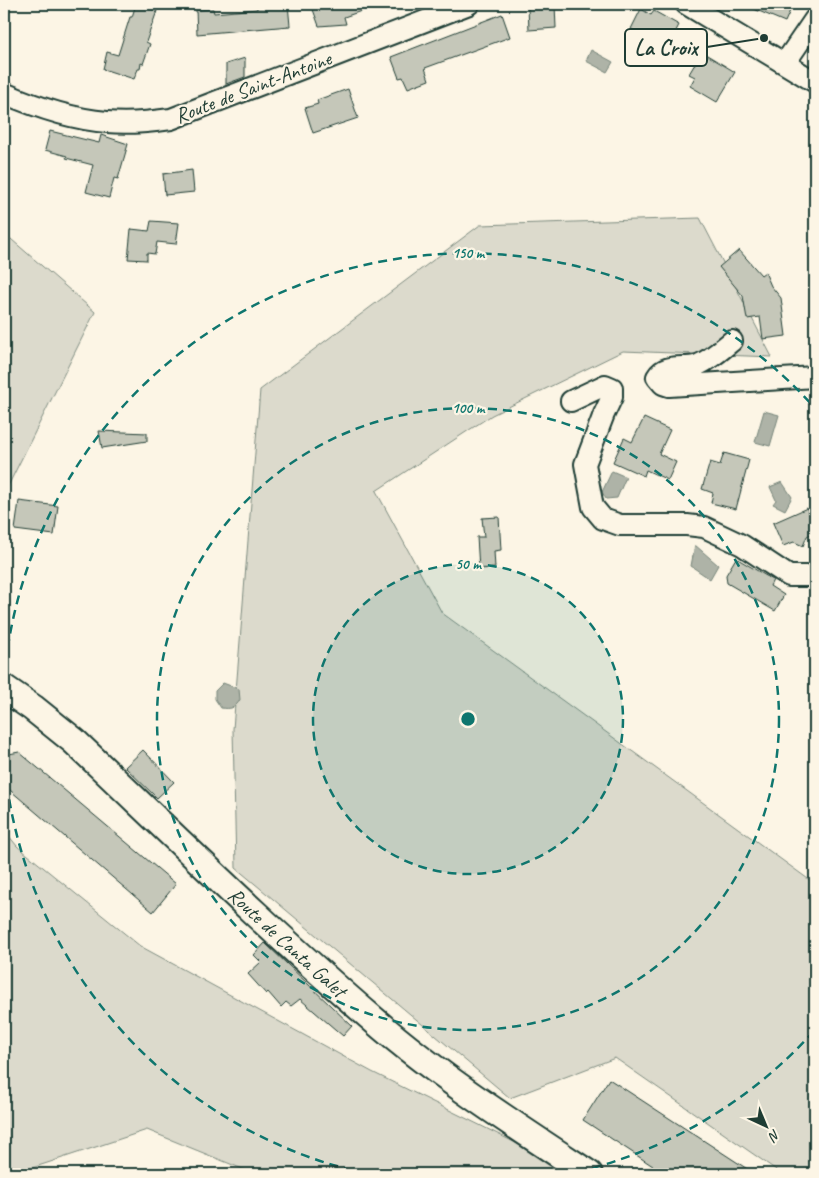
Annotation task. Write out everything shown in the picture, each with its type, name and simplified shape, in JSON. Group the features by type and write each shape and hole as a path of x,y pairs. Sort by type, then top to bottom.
{"main road":[{"name":"Route de Canta Galet","path":"4,688 33,708 74,741 310,963 376,1022 448,1078 589,1174"}],"street":[{"name":"Route de Saint-Antoine","path":"4,93 32,105 72,116 106,122 141,123 172,119 469,4"},
{"path":"686,4 815,82"},
{"path":"784,63 815,19"},
{"path":"732,341 698,365 664,369 658,377 663,384 669,386 815,377"},
{"path":"571,401 604,385 612,388 612,397 585,464 593,506 603,519 620,525 687,525 704,527 742,545 788,576 815,576"}],"shaded area":[{"path":"591,50 613,62 607,72 586,61"},
{"path":"700,218 772,357 623,351 492,415 376,491 442,613 815,884 815,1174 782,1174 615,1058 510,1098 236,868 233,729 260,390 480,225"},
{"path":"4,233 95,312 4,494"},
{"path":"764,411 779,415 770,446 755,442"},
{"path":"612,471 626,477 617,498 606,499 602,492"},
{"path":"782,482 792,497 785,510 773,504 776,500 770,487"},
{"path":"695,545 718,565 710,579 691,566"},
{"path":"223,683 239,689 240,700 232,708 221,708 215,699 215,691"},
{"path":"4,830 17,846 140,946 372,1072 520,1145 567,1174 255,1174 147,1130 14,1174 4,1174"}],"building":[{"path":"136,4 157,11 146,42 150,44 143,64 141,63 134,79 103,69 107,52 118,55"},
{"path":"257,4 288,4 290,26 197,34 196,10 213,9 214,13 257,9"},
{"path":"311,4 372,4 373,7 344,17 346,24 319,26"},
{"path":"742,4 793,4 785,22"},
{"path":"555,5 556,28 529,30 528,7"},
{"path":"641,9 651,15 654,11 679,25 662,58 655,58 635,46 641,34 631,29"},
{"path":"502,14 510,37 425,68 429,80 408,88 403,77 399,78 391,57"},
{"path":"702,52 735,72 717,102 690,86 695,77 689,74"},
{"path":"245,58 245,77 226,84 226,64"},
{"path":"348,89 358,118 313,133 305,108 318,104 317,100"},
{"path":"50,131 99,143 101,135 128,144 118,179 114,178 109,198 86,192 93,165 45,150"},
{"path":"192,170 194,192 165,195 163,174"},
{"path":"151,221 179,223 176,244 157,242 155,254 147,253 147,260 128,259 131,229 149,231"},
{"path":"739,250 761,275 765,272 771,286 781,298 786,336 763,339 760,317 747,319 743,296 719,267"},
{"path":"644,418 670,430 659,454 676,462 668,480 646,470 644,476 613,462 624,438 632,442"},
{"path":"99,431 147,433 147,441 102,448"},
{"path":"724,453 749,460 736,509 711,503 713,493 702,489 710,462 720,465"},
{"path":"19,501 58,506 54,535 15,530"},
{"path":"807,508 815,532 807,536 803,546 794,542 783,546 773,523"},
{"path":"499,517 501,550 494,551 495,568 479,569 477,537 484,537 482,518"},
{"path":"736,558 773,580 770,586 784,595 775,611 727,583 726,575"},
{"path":"143,750 174,782 157,798 125,767"},
{"path":"19,752 176,884 153,912 4,785 4,755"},
{"path":"265,943 352,1026 343,1036 300,999 291,1006 286,1002 281,1007 248,974 261,962 254,955"},
{"path":"609,1079 755,1174 665,1174 583,1120"}],"place":[{"name":"La Croix","path":"764,38"}]}
